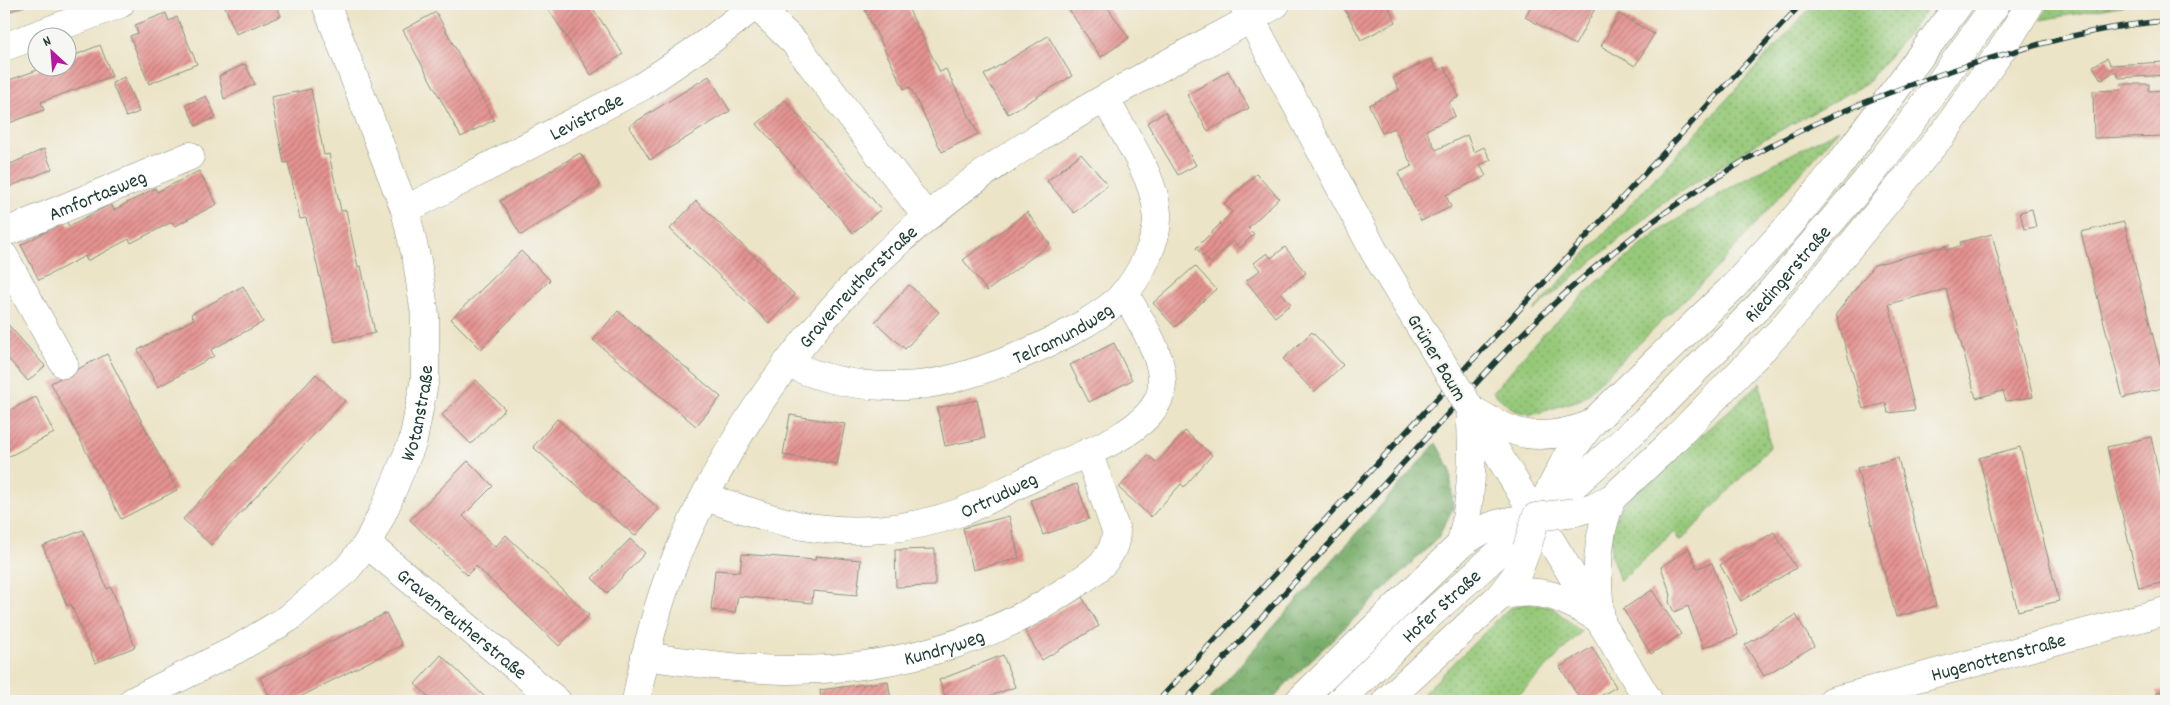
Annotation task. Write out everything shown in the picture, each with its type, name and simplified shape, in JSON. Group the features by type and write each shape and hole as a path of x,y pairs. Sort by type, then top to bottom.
{"street":[{"path":"4,47 120,4"},
{"name":"Wotanstraße","path":"133,701 237,649 289,618 347,569 366,544 384,510 413,441 425,378 424,315 417,261 405,210 326,4"},
{"name":"Levistraße","path":"405,210 643,86 712,39 757,4 795,43 926,216"},
{"name":"Gravenreutherstraße","path":"636,701 645,656 674,564 705,497 746,422 816,325 850,289 926,216 1002,161 1246,12 1276,4"},
{"path":"1386,701 1500,596 1518,572 1552,484 1567,457 1590,425 1727,294 1787,228 1865,132 1959,4"},
{"name":"Riedingerstraße","path":"1536,522 1645,421 1757,308 1866,181 1996,4"},
{"path":"1299,701 1461,544 1478,532 1499,522 1536,522 1594,507 1612,498 1723,391 1782,329 1834,269 1945,131 2008,42 2030,4"},
{"name":"Grüner Baum","path":"1246,12 1375,253 1470,408 1536,522 1601,620 1649,701"},
{"name":"Telramundweg","path":"787,363 825,379 862,385 892,386 944,382 986,369 1044,343 1089,320 1124,293 1152,245 1156,232 1157,208 1151,185 1105,99"},
{"name":"Amfortasweg","path":"4,230 11,230 190,156"},
{"path":"4,256 64,364"},
{"name":"Ortrudweg","path":"705,497 802,526 851,530 899,528 943,519 961,512 1088,452 1116,438 1136,425 1151,412 1160,398 1162,384 1156,354 1124,293"},
{"path":"1470,408 1495,425 1519,434 1539,436 1567,433 1590,425"},
{"path":"1461,544 1472,484 1473,448 1470,408"},
{"name":"Kundryweg","path":"645,656 756,669 786,670 853,665 894,660 926,653 974,637 1020,618 1054,599 1086,577 1107,559 1113,551 1116,542 1116,531 1088,452"},
{"path":"1601,620 1597,570 1598,544 1603,519 1612,498"},
{"name":"Hofer Straße","path":"1340,701 1413,630 1536,522"},
{"name":"Gravenreutherstraße","path":"366,544 557,701"},
{"path":"1500,596 1518,592 1548,593 1569,601 1601,620"},
{"name":"Hugenottenstraße","path":"1832,701 2166,611"}],"green space":[{"path":"1814,4 1932,4 1866,84 1764,139 1664,202 1533,311"},
{"path":"2049,4 2131,4 2041,20"},
{"path":"1839,129 1714,271 1582,399 1532,415 1513,410 1493,392 1538,339 1597,282 1663,228 1743,180"},
{"path":"1760,383 1770,447 1680,542 1674,532 1620,581 1611,554 1612,525 1623,504"},
{"path":"1436,443 1450,469 1453,508 1438,538 1285,685 1272,701 1208,701"},
{"path":"1529,603 1553,608 1581,632 1513,701 1416,701 1508,609"}],"building":[{"path":"4,4 29,4 4,14"},
{"path":"224,4 276,4 281,16 236,34"},
{"path":"545,4 590,4 623,54 591,75"},
{"path":"862,4 906,4 940,72 946,69 978,134 942,152 910,87 904,89"},
{"path":"1065,4 1105,4 1129,38 1101,57"},
{"path":"1342,4 1387,4 1396,22 1361,40"},
{"path":"1532,4 1597,5 1575,45 1525,17"},
{"path":"436,12 494,120 461,137 403,30"},
{"path":"166,13 169,21 177,17 197,64 149,84 130,36 138,33 135,25"},
{"path":"1619,14 1654,34 1635,66 1601,46"},
{"path":"1048,36 1072,76 1008,114 984,75"},
{"path":"100,45 112,76 41,102 44,110 4,125 4,82 28,73 28,78 78,78 78,54"},
{"path":"2107,58 2111,65 2166,62 2166,75 2119,78 2115,71 2101,80 2093,66"},
{"path":"1431,59 1437,71 1445,67 1459,97 1449,102 1455,116 1426,130 1436,150 1467,135 1474,152 1484,147 1491,160 1480,165 1486,176 1446,195 1451,207 1421,221 1398,173 1412,166 1394,128 1382,133 1369,105 1399,90 1393,78"},
{"path":"245,64 255,84 224,99 219,76"},
{"path":"1228,71 1249,108 1208,131 1187,95"},
{"path":"709,76 730,111 650,160 629,126"},
{"path":"124,77 139,112 126,117 112,83"},
{"path":"2120,84 2149,84 2149,91 2166,90 2166,136 2094,138 2093,91 2121,90"},
{"path":"311,89 324,155 329,154 341,211 346,210 358,267 361,266 375,333 335,342 306,218 300,219 288,162 284,163 271,97"},
{"path":"206,96 216,117 196,126 186,105"},
{"path":"785,100 881,209 853,233 757,124"},
{"path":"1165,112 1196,165 1178,175 1147,123"},
{"path":"44,149 52,169 4,189 4,167"},
{"path":"580,153 600,186 521,235 500,201"},
{"path":"1081,154 1108,185 1074,213 1047,181"},
{"path":"199,171 217,204 175,226 172,222 131,243 129,239 87,261 85,256 39,280 21,245 66,221 69,226 111,204 114,210 155,188 157,192"},
{"path":"1256,174 1279,198 1248,228 1254,234 1240,248 1233,241 1210,263 1196,248 1232,212 1224,204"},
{"path":"696,201 795,295 769,323 670,229"},
{"path":"2032,209 2036,227 2024,229 2020,212"},
{"path":"1027,212 1050,244 987,291 963,260"},
{"path":"2124,222 2166,387 2123,398 2081,232"},
{"path":"1992,234 2033,397 2006,401 2003,391 1976,398 1946,289 1889,304 1915,410 1888,413 1886,403 1863,409 1836,314 1874,265 1946,246 1946,250 1961,246 1960,242"},
{"path":"1285,247 1306,273 1281,292 1291,304 1275,317 1246,281 1260,270 1254,263 1267,253 1271,258"},
{"path":"521,251 550,280 481,349 451,319"},
{"path":"1195,266 1216,289 1175,327 1153,303"},
{"path":"909,285 939,312 905,349 875,322"},
{"path":"243,286 263,322 211,350 214,356 158,387 138,350 194,319 191,314"},
{"path":"618,311 721,397 696,426 593,340"},
{"path":"4,320 45,366 28,381 4,354"},
{"path":"1312,332 1343,365 1314,392 1283,359"},
{"path":"1114,343 1132,380 1089,402 1070,365"},
{"path":"107,354 177,490 121,519 51,383"},
{"path":"316,374 345,401 211,545 183,519"},
{"path":"476,380 505,409 471,444 442,415"},
{"path":"36,397 54,433 4,459 4,413"},
{"path":"977,400 985,438 945,446 937,408"},
{"path":"790,415 845,424 837,464 783,455"},
{"path":"557,419 659,509 635,536 533,447"},
{"path":"1185,431 1212,455 1184,487 1181,484 1151,517 1119,488 1148,455 1157,463"},
{"path":"2151,437 2166,506 2166,582 2139,588 2107,447"},
{"path":"2020,447 2059,601 2018,611 1979,458"},
{"path":"1898,458 1936,606 1896,617 1857,468"},
{"path":"468,461 493,486 463,516 495,547 506,535 589,615 559,646 476,566 467,575 410,520"},
{"path":"1077,484 1089,519 1043,535 1031,500"},
{"path":"1009,516 1019,558 973,570 963,528"},
{"path":"83,530 107,589 111,587 135,647 95,663 71,604 67,606 43,546"},
{"path":"1774,532 1796,568 1741,601 1720,565"},
{"path":"630,539 645,553 607,593 592,578"},
{"path":"1689,548 1697,568 1712,563 1738,635 1703,648 1688,606 1674,612 1669,602 1671,595 1661,567"},
{"path":"935,549 935,586 896,587 895,550"},
{"path":"742,554 815,560 816,556 861,560 857,595 813,591 812,603 738,596 735,613 711,610 715,570 740,572"},
{"path":"1652,590 1681,634 1651,654 1623,609"},
{"path":"1082,597 1099,626 1042,660 1025,631"},
{"path":"386,613 402,645 292,701 272,701 260,678"},
{"path":"1796,615 1814,646 1764,676 1745,645"},
{"path":"1592,647 1616,687 1592,701 1581,701 1560,667"},
{"path":"441,655 489,701 433,701 415,684"},
{"path":"1003,655 1015,687 977,701 947,701 939,680"},
{"path":"888,681 891,701 821,701 820,690"},
{"path":"2166,690 2166,701 2158,701 2156,692"}],"railway":[{"path":"1158,701 1801,4"},
{"path":"1185,701 1506,351 1590,272 1651,223 1682,201 1747,159 1797,132 1902,88 1981,61 2060,39 2113,28 2166,21"}]}
